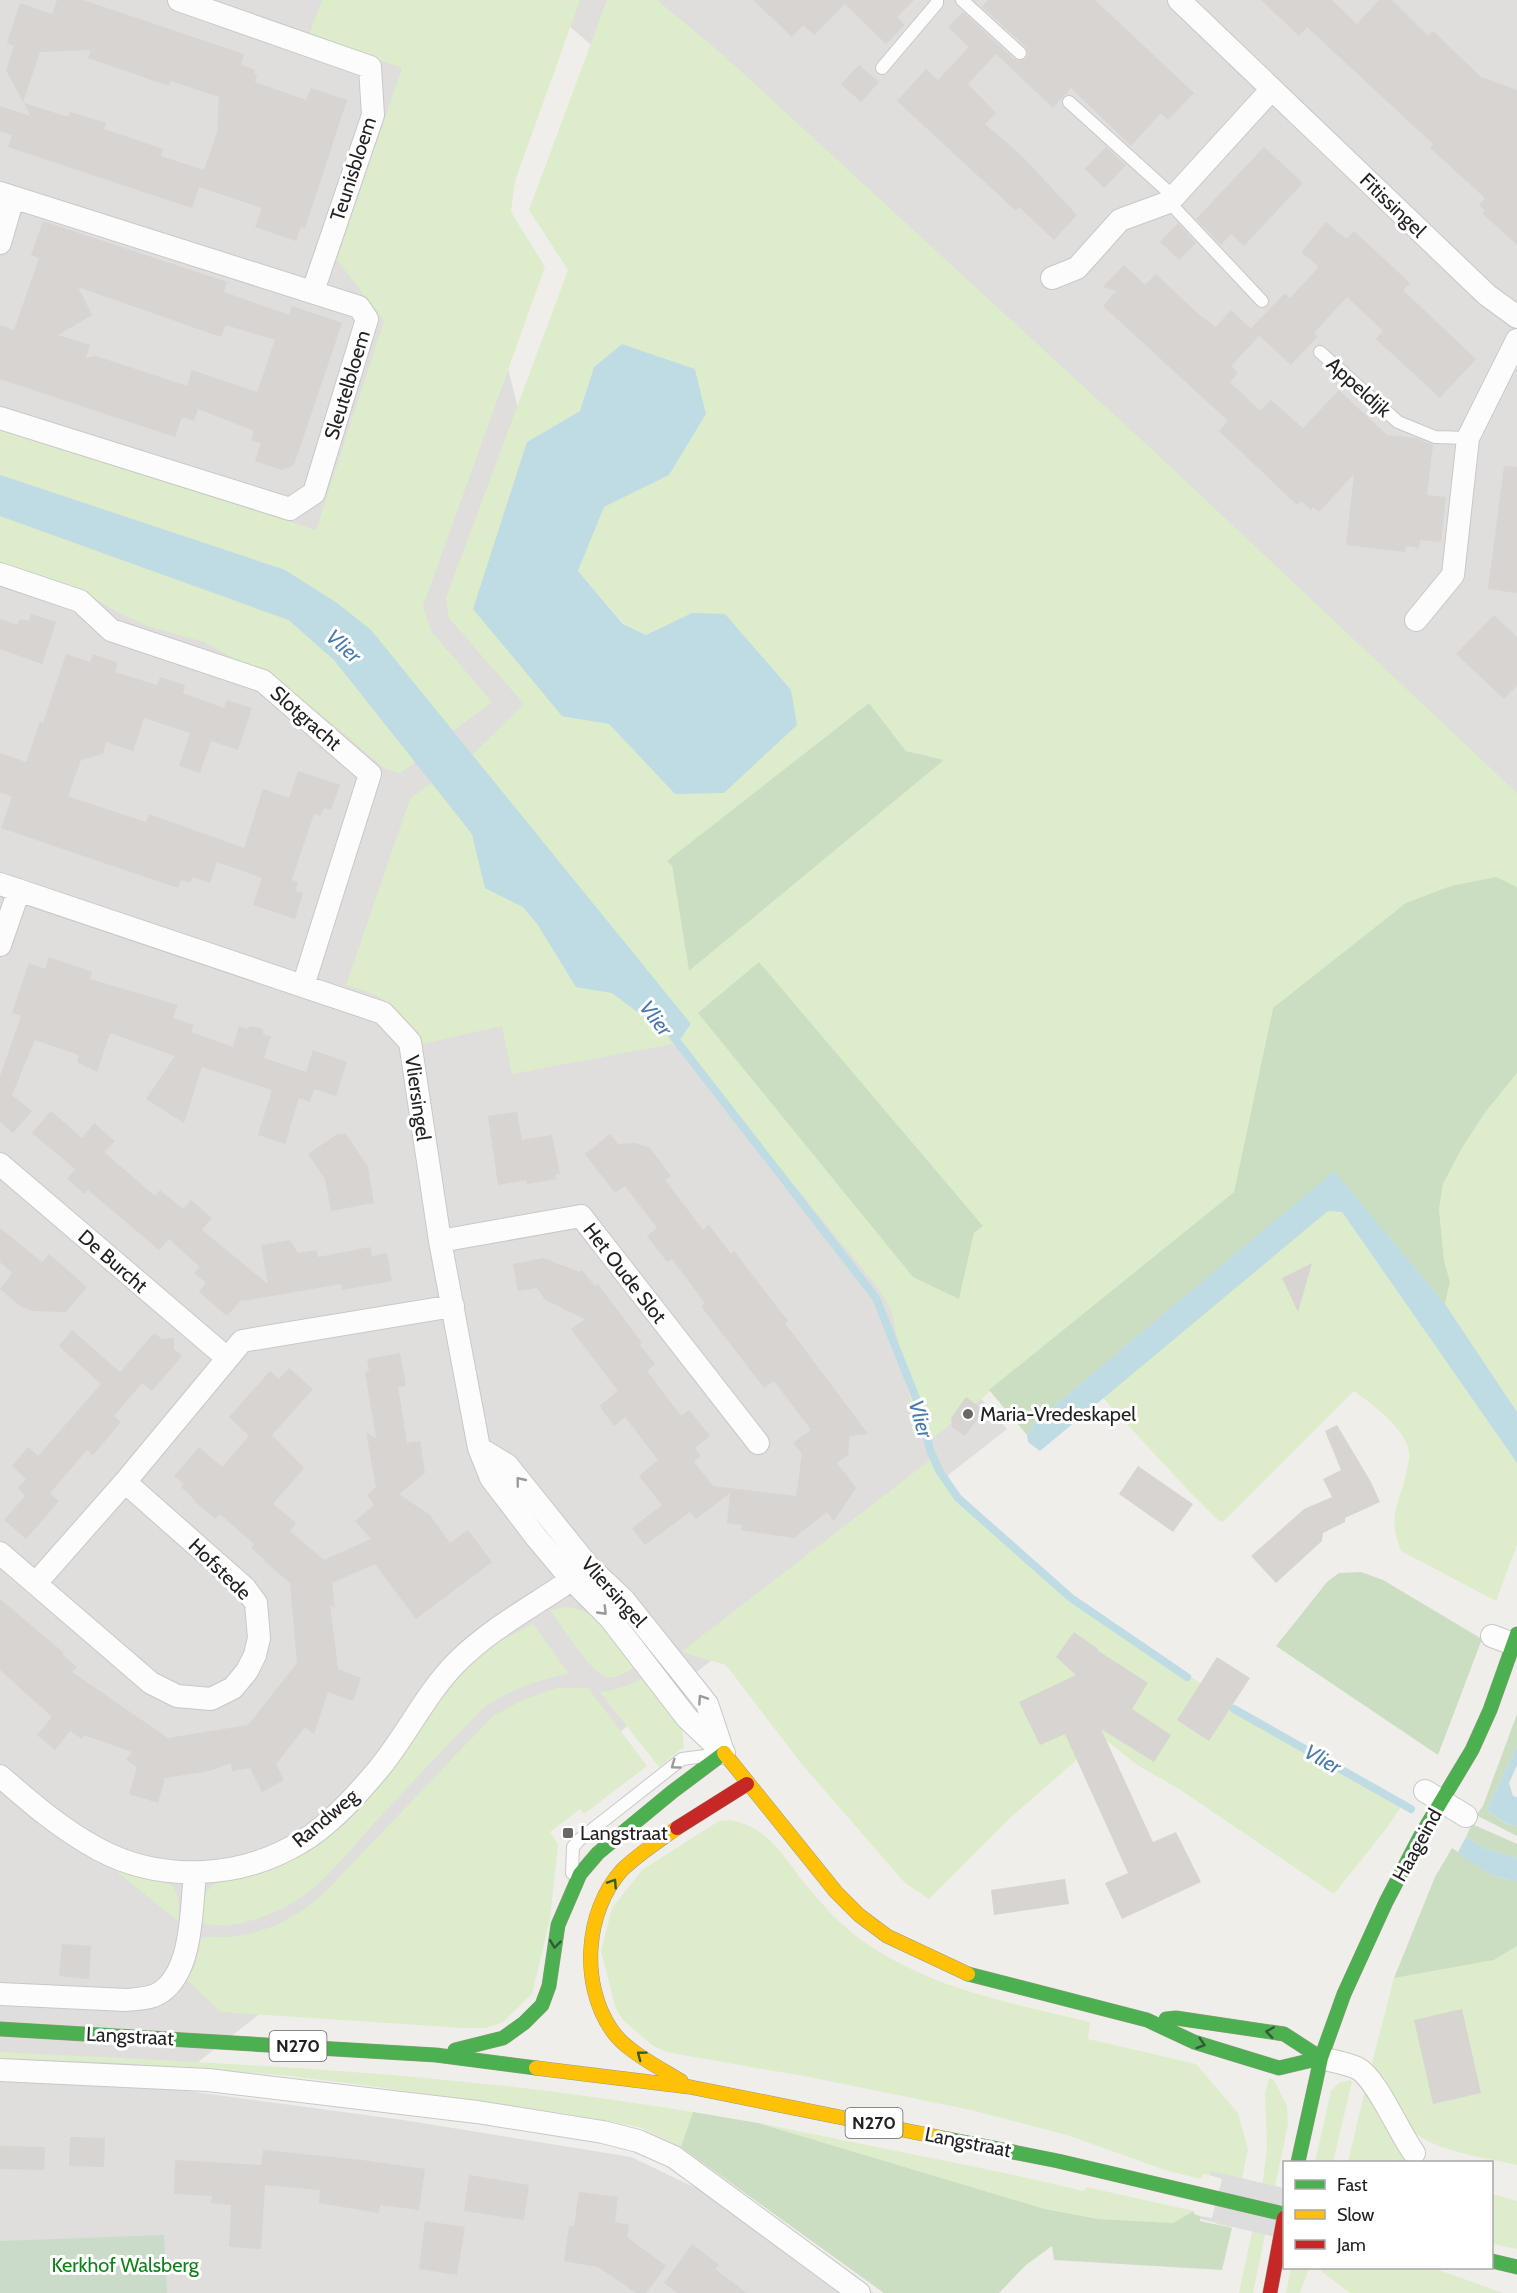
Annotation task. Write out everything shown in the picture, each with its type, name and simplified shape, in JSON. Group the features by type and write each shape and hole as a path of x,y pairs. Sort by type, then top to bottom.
{"main road":[{"name":"Haageind","path":"1298,2161 1321,2058 1344,1995 1433,1796 1472,1750 1490,1710 1515,1639"},
{"name":"Vliersingel","path":"724,1753 747,1784"},
{"name":"N270","path":"436,2055 502,2038 524,2023 542,2005 549,1986 558,1925 580,1874 597,1853 724,1753"},
{"name":"N270","path":"690,2087 644,2057 612,2031 594,1990 589,1956 598,1905 620,1872 658,1841 747,1784"},
{"path":"747,1784 836,1892 859,1915 887,1936 928,1957 977,1978 1148,2020 1194,2042 1279,2068 1321,2058"},
{"path":"1148,2020 1176,2018 1284,2034 1321,2058"},
{"name":"Langstraat","path":"0,2029 436,2055 690,2087 1058,2161 1283,2214"},
{"path":"1270,2293 1283,2223"},
{"path":"1493,2261 1517,2267"}],"street":[{"name":"Teunisbloem","path":"179,0 370,67 373,115 313,291"},
{"name":"Fitissingel","path":"1179,0 1487,295 1517,317"},
{"path":"1052,278 1077,268 1120,220 1171,200 1272,89"},
{"name":"Sleutelbloem","path":"0,243 7,195 313,291 359,307 367,320 314,493 290,509 0,418"},
{"path":"1416,620 1453,575 1468,438 1517,340"},
{"name":"Slotgracht","path":"0,574 80,601 111,630 263,681 370,774 303,986"},
{"path":"0,945 9,887"},
{"name":"Vliersingel","path":"9,887 382,1013 410,1042 440,1241 479,1448 507,1466 610,1618 687,1718 724,1753"},
{"name":"De Burcht","path":"0,1164 227,1358"},
{"name":"Het Oude Slot","path":"440,1241 581,1216 758,1443"},
{"path":"36,1583 125,1482 242,1341 453,1306"},
{"name":"Hofstede","path":"0,1553 151,1683 177,1696 211,1699 232,1688 247,1671 255,1655 259,1638 256,1603 245,1588 125,1482"},
{"name":"Randweg","path":"0,1776 58,1825 100,1850 154,1870 195,1874 247,1865 304,1841 346,1805 379,1770 428,1696 457,1662 497,1627 581,1574"},
{"path":"1492,1636 1515,1639"},
{"path":"1433,1796 1466,1816"},
{"name":"Langstraat","path":"0,1994 126,2000 146,1998 160,1993 174,1981 182,1968 189,1932 195,1874"},
{"path":"1321,2058 1358,2068 1372,2080 1402,2137 1414,2153"},
{"name":"Langstraat","path":"0,2070 208,2080 477,2112 603,2132 638,2141 674,2157 860,2293"}],"lane":[{"path":"882,68 937,3 937,0"},
{"path":"962,0 1020,53"},
{"path":"1069,102 1171,200 1263,301"},
{"name":"Appeldijk","path":"1320,352 1398,422 1435,437 1468,438"},
{"name":"N270","path":"572,1889 573,1847 579,1840 682,1759 724,1753"}],"shaded area":[{"path":"0,0 415,0 678,1042 1007,1429 165,2088 403,2120 631,2157 769,2223 874,2293 0,2293"},
{"path":"538,0 1517,0 1517,823"}],"green space":[{"path":"322,0 580,0 515,181 511,212 545,267 423,606 431,631 492,702 453,731 371,630 285,570 0,475 0,430 316,530 384,321 337,260 402,68 309,35"},
{"path":"607,0 657,0 722,54 1159,456 1517,793 1517,887 1496,877 1273,1008 1234,1192 926,1444 912,1408 891,1309 879,1289 678,1043 512,1074 502,1026 417,1045 406,1021 391,1004 346,985 410,799 432,782 472,834 485,888 523,907 538,925 576,987 612,993 677,1042 691,1025 472,755 524,704 449,618 446,598 568,270 529,210","holes":["622,344 695,369 706,414 669,475 604,507 578,571 624,624 646,635 692,613 675,794 609,724 562,716 527,442 580,411 594,367","869,703 906,751 943,760 689,971 672,866 668,861","759,963 982,1225 974,1233 959,1299 699,1013"]},
{"path":"0,516 288,620 334,660 416,762 400,773 384,768 323,716 255,670 204,642 150,627 117,612 93,597 0,563"},
{"path":"869,703 906,751 944,760 689,971 672,866 667,861"},
{"path":"1496,877 1517,887 1517,1073 1484,1114 1443,1184 1439,1209 1444,1260 1450,1282 1445,1304 1334,1172 1035,1422 1027,1435 989,1390 1234,1192 1273,1008 1406,903 1451,886"},
{"path":"759,962 983,1226 974,1233 959,1299 913,1277 698,1013"},
{"path":"1517,1073 1517,1412 1445,1304 1450,1282 1444,1260 1439,1209 1443,1184 1462,1148 1484,1114"},
{"path":"1328,1211 1342,1212 1517,1463 1517,1544 1496,1601 1401,1551 1394,1521 1409,1461 1407,1443 1387,1418 1354,1391 1223,1522 1219,1521 1187,1489 1102,1397"},
{"path":"934,1457 963,1500 1069,1593 1238,1709 1405,1801 1386,1829 1334,1894 1179,1789 1137,1765 1103,1737 1011,1817 929,1899 904,1882 800,1762 726,1665 681,1652"},
{"path":"1361,1572 1383,1580 1482,1639 1438,1755 1276,1646 1327,1582 1339,1573"},
{"path":"566,1607 591,1614 601,1620 616,1635 638,1665 616,1677 608,1677 593,1668 550,1610"},
{"path":"533,1624 569,1674 525,1686 484,1707 327,1875 300,1898 266,1916 252,1920 224,1925 200,1922 202,1900 205,1893 217,1881 277,1867 302,1855 345,1824 371,1796 448,1686 487,1648"},
{"path":"648,1675 682,1728 684,1747 659,1767 600,1692 625,1686"},
{"path":"557,1688 588,1688 647,1766 584,1814 580,1809 550,1832 558,1844 550,1919 532,1994 503,2022 485,2028 464,2028 221,2012 187,1980 196,1964 201,1938 229,1937 256,1932 282,1922 306,1908 327,1890 493,1716 525,1699"},
{"path":"1517,1714 1517,1746 1487,1809 1500,1820 1517,1826 1517,1836 1476,1815 1483,1806"},
{"path":"731,1820 745,1824 768,1839 837,1919 867,1944 893,1960 947,1984 975,1993 1090,2022 1088,2039 1196,2064 1238,2113 1248,2149 1232,2228 1216,2224 1226,2178 1203,2174 1201,2179 1165,2170 1067,2135 971,2110 809,2077 677,2054 652,2045 624,2021 616,2009 601,1951 612,1908 642,1870 719,1821"},
{"path":"1472,1824 1517,1844 1517,1858 1484,1848 1466,1837"},
{"path":"1452,1848 1492,1875 1517,1882 1517,1946 1494,1960 1394,1978 1435,1877"},
{"path":"111,1867 167,1882 172,1886 179,1904 178,1921"},
{"path":"1517,1946 1517,2165 1441,2147 1415,2133 1400,2118 1372,2063 1394,1978 1494,1960"},
{"path":"0,2052 243,2065 425,2078 564,2093 693,2112 681,2147 639,2127 563,2113 281,2075 121,2063 0,2058"},
{"path":"1269,2078 1274,2080 1287,2106 1288,2124 1253,2293 1239,2293 1263,2180 1267,2149 1265,2093"},
{"path":"1350,2080 1352,2082 1333,2161 1315,2161 1331,2091 1339,2083"},
{"path":"1365,2090 1384,2125 1412,2161 1348,2161"},
{"path":"693,2112 758,2123 1045,2209 1098,2219 1173,2223 1194,2211 1194,2214 1200,2216 1200,2221 1232,2228 1222,2270 1054,2260 1052,2246 1026,2265 999,2293 884,2293 681,2147"},
{"path":"758,2123 1084,2191 1086,2187 1194,2211 1173,2223 1098,2219 1045,2209"},
{"path":"1493,2194 1517,2201 1517,2249 1493,2244"},
{"name":"Kerkhof Walsberg","path":"164,2235 167,2293 0,2293 0,2241"},
{"path":"1291,2269 1309,2269 1300,2293 1286,2293"},
{"path":"1322,2269 1436,2269 1503,2293 1350,2293 1321,2271"}],"water":[{"path":"622,344 695,369 706,414 669,475 604,507 578,571 623,624 646,635 692,613 725,614 791,690 797,725 724,793 675,794 609,724 562,716 473,609 527,442 580,411 594,367"},
{"path":"0,475 285,570 337,603 371,630 691,1024 678,1042 612,993 576,987 538,925 523,907 485,888 472,834 334,660 289,620 0,516"},
{"path":"1334,1171 1445,1304 1517,1412 1517,1463 1342,1212 1328,1211 1040,1451 1028,1442 1027,1435 1035,1422"},
{"path":"1517,1746 1517,1765 1509,1783 1513,1796 1517,1797 1517,1826 1501,1820 1487,1809"},
{"path":"1466,1837 1484,1848 1517,1858 1517,1882 1492,1875 1461,1856 1458,1852"}],"pier":[{"path":"1211,2171 1283,2188 1283,2239 1200,2219 1200,2216 1212,2218 1222,2179 1210,2175"}],"building":[{"path":"57,0 83,0 244,54 241,65 255,70 254,74 257,75 255,82 306,100 311,88 347,100 305,228 301,227 296,241 255,227 262,208 199,187 192,208 8,147 12,135 0,131 0,106 30,116 24,103 68,117 70,112 106,123 104,129 163,149 161,156 204,170 217,132 219,97 171,81 169,86 88,58 91,50 40,52 23,102 6,70 14,46 7,43 20,3 52,14"},
{"path":"753,0 914,0 897,17 905,25 886,44 845,4 814,35 803,25 792,37"},
{"path":"988,0 1095,0 1194,93 1168,120 1161,113 1131,146 1071,88 1053,108 996,54 968,84 996,113 985,124 1022,156 1077,215 1054,240 1019,207 1016,211 897,101 926,69 938,80 969,47 948,27 963,12 1014,59 1019,61 1026,59 1028,54 1026,47 982,7"},
{"path":"1261,0 1332,0 1357,24 1379,0 1392,0 1428,36 1433,31 1481,77 1517,90 1517,245 1482,213 1485,210 1479,205 1485,198 1430,148 1433,144 1307,27 1299,36"},
{"path":"859,65 879,82 861,102 841,84"},
{"path":"1106,147 1126,165 1104,188 1085,169"},
{"path":"1264,147 1303,183 1244,246 1231,234 1221,245 1196,219"},
{"path":"43,221 227,282 224,292 289,315 292,306 342,323 294,465 282,470 255,461 261,443 251,440 254,431 198,409 194,421 182,417 175,437 0,379 0,325 14,330 39,258 31,255","holes":["78,287 221,337 226,325 275,340 257,392 192,370 187,386 96,356 86,358 90,345 58,335 92,315"]},
{"path":"1326,222 1346,239 1354,231 1410,283 1403,290 1476,359 1440,398 1376,339 1383,331 1347,297 1314,333 1318,336 1291,365 1251,328 1285,293 1290,298 1319,267 1301,252"},
{"path":"1178,223 1196,243 1179,260 1160,242"},
{"path":"1124,265 1145,285 1156,274 1196,312 1216,327 1231,310 1259,336 1231,366 1238,373 1230,382 1260,411 1271,400 1303,428 1339,390 1387,435 1416,438 1433,445 1427,495 1446,497 1441,542 1420,540 1419,548 1406,546 1405,552 1346,545 1354,474 1319,512 1313,507 1311,510 1301,501 1297,505 1219,431 1228,421 1103,306 1116,291 1103,287"},
{"path":"1504,466 1517,467 1517,593 1488,589"},
{"path":"31,614 56,622 42,664 0,649 0,619 17,625 20,619 29,621"},
{"path":"1494,615 1517,637 1517,685 1504,699 1456,654"},
{"path":"66,654 90,662 93,654 118,663 115,672 157,685 160,677 185,685 183,693 224,708 227,700 252,708 238,750 211,741 200,773 179,766 190,733 144,718 133,751 106,742 103,754 81,760 68,796 70,797 146,822 149,814 244,848 263,789 289,798 298,771 340,785 331,810 324,808 320,816 314,814 299,858 292,880 298,882 295,891 303,893 295,919 253,905 262,878 217,862 210,883 193,877 190,883 181,880 178,888 1,828 12,797 0,792 0,753 26,762 40,722 43,723"},
{"path":"49,957 92,972 90,979 178,1005 173,1018 194,1025 191,1032 233,1047 239,1026 247,1029 251,1026 263,1029 263,1034 271,1036 264,1058 306,1072 313,1050 347,1062 336,1096 314,1089 310,1102 299,1098 285,1144 258,1135 272,1090 202,1067 184,1123 146,1099 175,1056 110,1033 97,1072 77,1062 79,1055 35,1040 12,1095 32,1111 13,1133 0,1122 0,1076 21,1016 12,1013 29,963 45,969"},
{"path":"51,1111 82,1138 94,1123 115,1141 104,1152 155,1196 160,1190 183,1209 191,1200 212,1218 202,1230 268,1284 261,1245 290,1240 298,1253 317,1250 318,1257 370,1247 372,1256 387,1253 392,1281 342,1290 341,1284 243,1301 242,1299 227,1316 199,1292 206,1283 194,1273 200,1267 169,1239 159,1250 88,1190 85,1194 67,1179 75,1169 32,1133"},
{"path":"517,1112 522,1140 552,1135 560,1174 555,1175 556,1179 527,1184 526,1180 498,1185 488,1116"},
{"path":"337,1134 346,1134 368,1167 374,1203 331,1211 325,1179 308,1154"},
{"path":"610,1134 618,1144 636,1143 650,1148 671,1176 665,1180 703,1230 709,1225 731,1254 734,1251 788,1321 785,1323 868,1434 850,1436 848,1455 837,1463 856,1488 834,1521 827,1512 794,1538 741,1530 742,1525 727,1523 730,1493 696,1519 690,1512 645,1545 632,1528 662,1505 639,1476 658,1460 625,1417 614,1426 602,1410 600,1405 618,1391 571,1329 585,1319 545,1300 537,1288 518,1291 513,1264 544,1258 579,1272 582,1270 595,1286 598,1284 655,1364 647,1371 681,1416 689,1410 710,1436 695,1448 701,1456 694,1462 713,1486 796,1496 802,1454 793,1443 811,1430 774,1381 764,1388 701,1306 705,1303 672,1259 667,1262 647,1236 657,1228 625,1186 615,1193 585,1154"},
{"path":"0,1228 42,1262 49,1254 87,1287 66,1312 32,1311 20,1306 0,1289 12,1273 0,1262"},
{"path":"1312,1263 1298,1312 1282,1278"},
{"path":"72,1330 120,1372 154,1333 162,1339 174,1338 174,1349 182,1356 152,1391 142,1383 114,1416 121,1422 93,1455 87,1450 50,1493 59,1501 26,1539 4,1520 25,1496 18,1488 26,1479 12,1466 28,1447 38,1456 101,1384 59,1346"},
{"path":"400,1353 406,1386 398,1387 407,1443 420,1441 425,1473 399,1494 430,1515 450,1543 468,1530 492,1562 416,1619 375,1564 332,1583 335,1608 330,1605 338,1669 361,1678 353,1701 328,1692 314,1734 305,1727 276,1764 284,1780 262,1792 250,1768 232,1771 231,1763 209,1771 165,1778 158,1803 129,1794 137,1767 126,1760 132,1752 84,1735 82,1739 70,1731 55,1750 37,1735 52,1717 0,1670 0,1599 64,1653 62,1654 77,1667 72,1672 168,1738 248,1725 297,1663 290,1583 264,1561 251,1548 254,1544 220,1514 215,1519 194,1501 181,1487 184,1484 174,1476 199,1447 222,1467 249,1436 229,1417 270,1371 279,1379 289,1368 313,1389 272,1435 304,1468 273,1504 296,1523 290,1531 324,1560 371,1539 355,1521 374,1505 367,1495 376,1487 366,1432 376,1438 365,1372 369,1371 367,1359"},
{"name":"Maria-Vredeskapel","path":"966,1397 984,1410 965,1436 952,1427 951,1418"},
{"path":"1337,1425 1371,1482 1380,1502 1345,1518 1345,1522 1323,1533 1322,1541 1276,1583 1251,1556 1304,1509 1332,1497 1323,1479 1341,1470 1325,1431"},
{"path":"1138,1466 1193,1504 1173,1532 1119,1494"},
{"path":"1074,1632 1148,1683 1132,1709 1171,1735 1154,1762 1101,1729 1153,1842 1176,1832 1201,1882 1122,1919 1105,1883 1128,1873 1065,1734 1040,1745 1019,1702 1076,1675 1056,1657"},
{"path":"1217,1657 1250,1678 1209,1741 1177,1720"},
{"path":"1065,1879 1069,1904 994,1915 991,1890"},
{"path":"62,1944 91,1946 89,1979 59,1976"},
{"path":"1462,2009 1481,2093 1433,2104 1414,2020"},
{"path":"70,2137 105,2138 104,2167 69,2166"},
{"path":"0,2146 45,2147 44,2170 0,2169"},
{"path":"263,2150 425,2169 419,2210 380,2205 379,2213 319,2203 320,2190 265,2185 261,2249 229,2247 231,2205 211,2203 212,2196 174,2194 175,2160 261,2165"},
{"path":"469,2175 529,2185 524,2220 464,2211"},
{"path":"579,2192 618,2197 615,2222 629,2225 627,2237 666,2266 646,2293 636,2293 598,2267 564,2261 569,2226 574,2226"},
{"path":"425,2221 465,2227 457,2275 419,2269"},
{"path":"692,2244 719,2265 715,2269 747,2293 677,2293 664,2283"}],"waterway":[{"name":"Vlier","path":"672,1035 876,1298 922,1413 930,1450 940,1472 958,1498 1071,1598 1187,1677"},
{"name":"Vlier","path":"1234,1709 1411,1809"}],"traffic: fast":[{"path":"1298,2161 1321,2058 1344,1994 1386,1902 1421,1835 1472,1750 1490,1710 1517,1634"},
{"path":"455,2050 503,2038 524,2023 542,2005 549,1986 558,1925 580,1874 598,1853 724,1753"},
{"path":"968,1974 1147,2020 1194,2042 1279,2068 1321,2058"},
{"path":"1166,2019 1176,2018 1284,2034 1321,2058"},
{"path":"0,2029 436,2055 536,2068"},
{"path":"948,2139 1058,2161 1283,2214"},
{"path":"1493,2261 1517,2267"}],"traffic: slow":[{"path":"724,1753 836,1892 859,1915 887,1936 968,1974"},
{"path":"677,1828 628,1864 610,1887 600,1906 594,1926 591,1969 594,1991 601,2011 617,2037 643,2058 681,2081"},
{"path":"536,2068 690,2087 948,2139"}],"traffic: jam":[{"path":"677,1828 747,1784"},
{"path":"1270,2293 1283,2223"}],"place":[{"name":"Maria-Vredeskapel","path":"968,1414"},
{"name":"Langstraat","path":"568,1833"}]}
